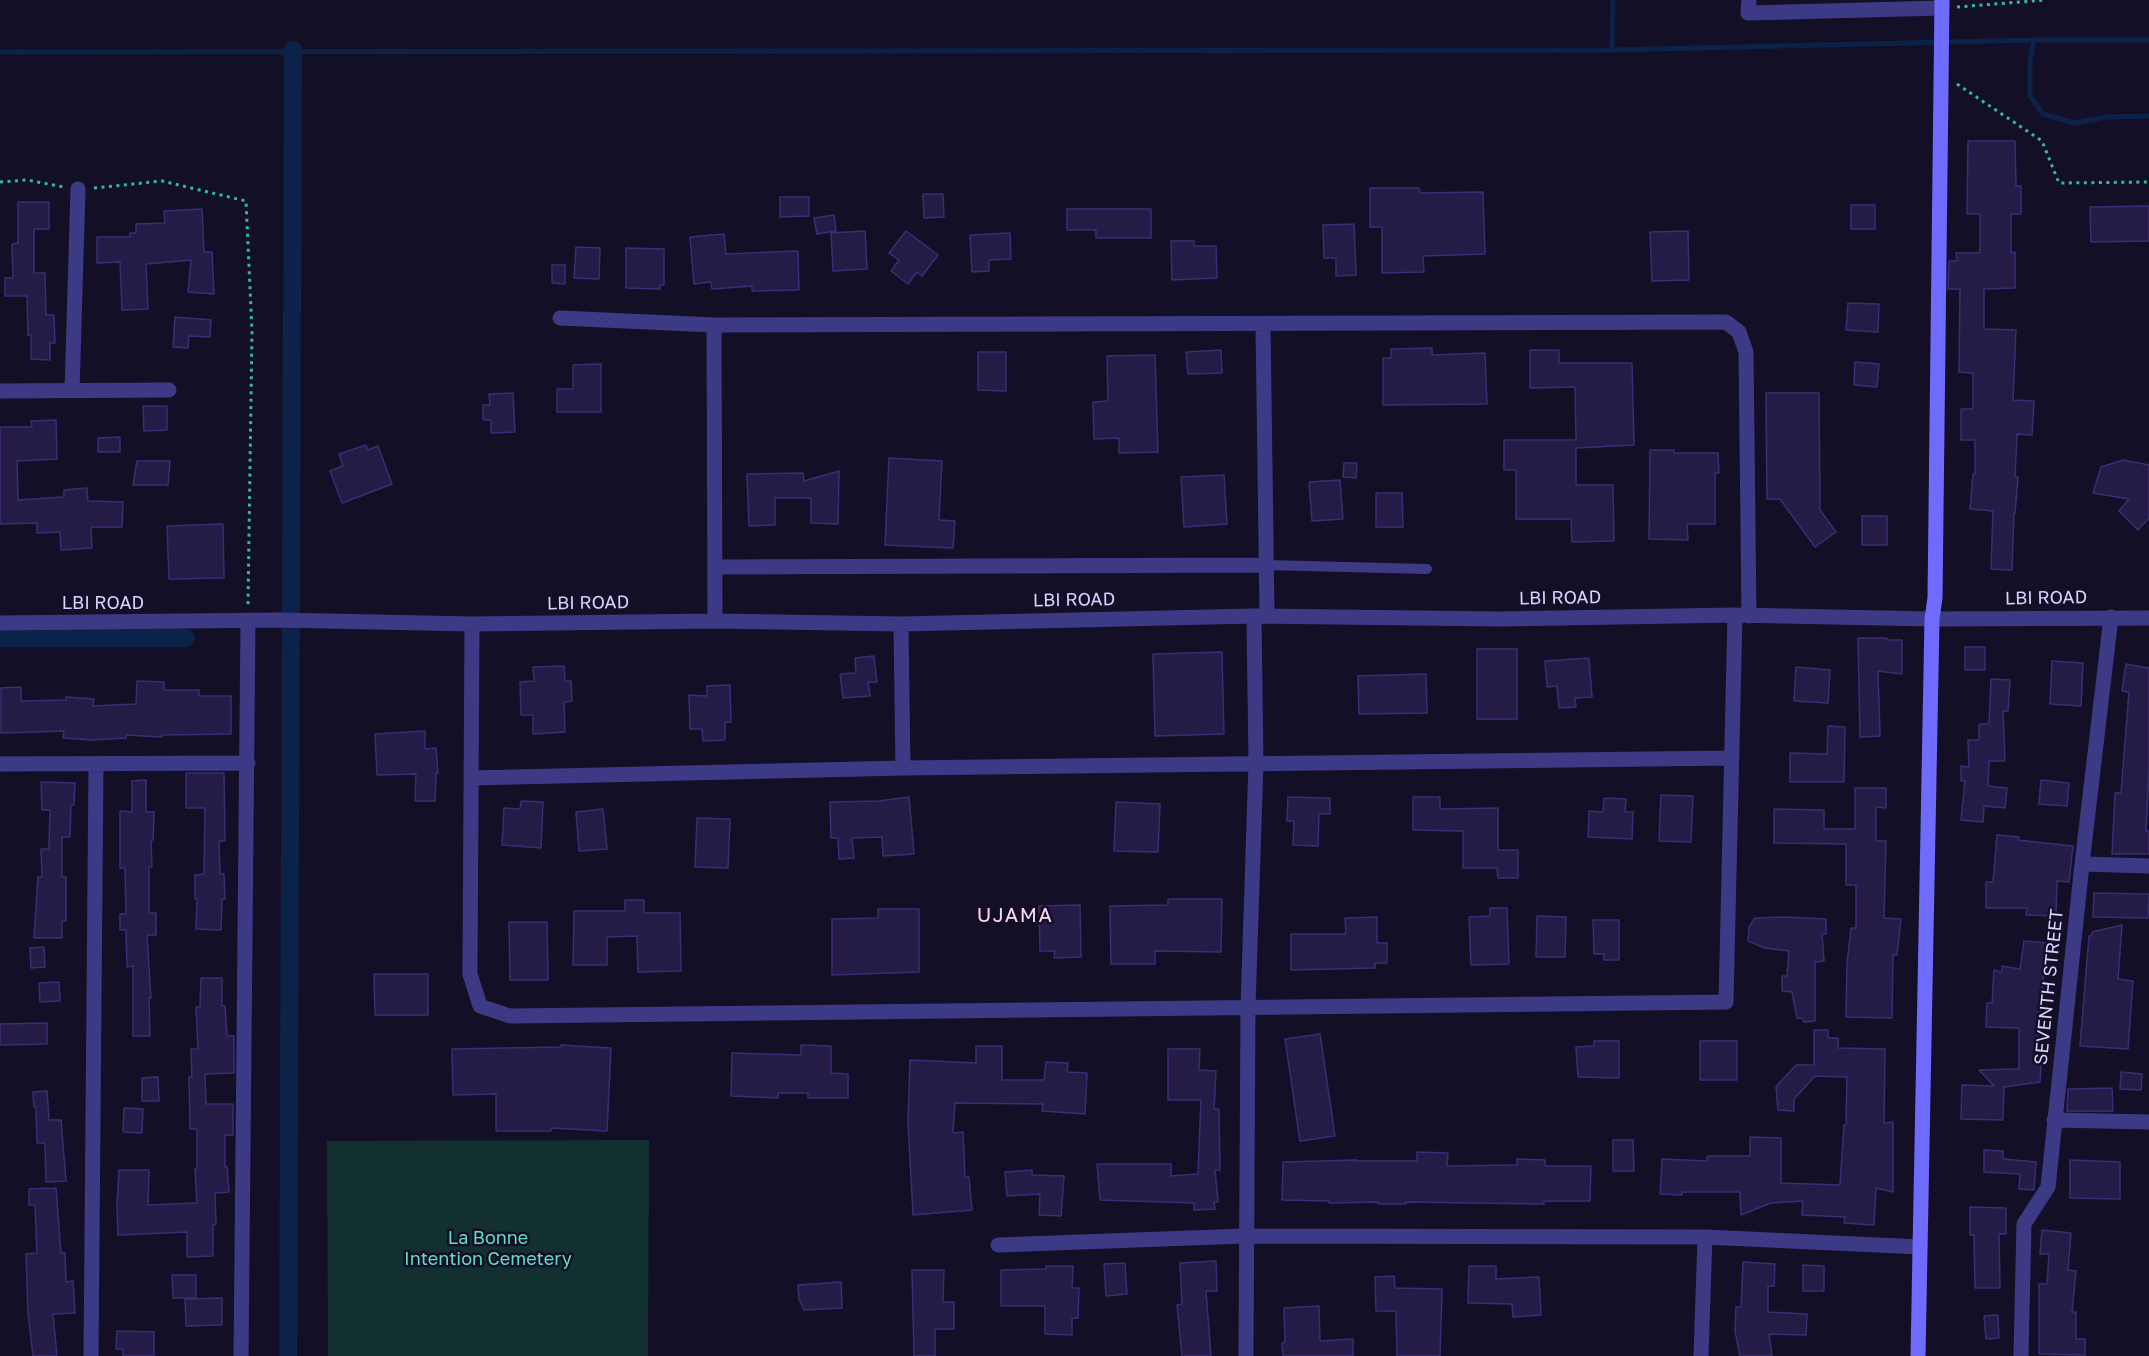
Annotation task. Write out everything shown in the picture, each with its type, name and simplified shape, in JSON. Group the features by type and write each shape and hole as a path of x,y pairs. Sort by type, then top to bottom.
{"main road":[{"path":"1918,1356 1932,619 1935,598 1942,9"}],"street":[{"path":"1749,0 1748,13 1942,9"},
{"path":"72,391 78,189"},
{"path":"472,624 470,974 480,1006 510,1016 1726,1002 1732,758 1742,615 1746,352 1738,332 1726,322 714,325 560,318"},
{"path":"1246,1356 1248,1006 1260,616 1266,566 1263,324"},
{"path":"714,325 715,621"},
{"path":"0,391 169,390"},
{"path":"714,567 1266,566"},
{"name":"LBI ROAD","path":"0,624 278,620 472,624 715,621 901,624 1260,616 1500,619 1742,615 1932,619 2149,618"},
{"name":"SEVENTH STREET","path":"2021,1356 2024,1224 2048,1187 2111,617"},
{"path":"241,1356 248,621"},
{"path":"901,624 903,768"},
{"path":"471,778 903,768 1732,758"},
{"path":"0,764 248,763"},
{"path":"91,1356 96,765"},
{"path":"2082,864 2149,866"},
{"path":"2054,1120 2149,1122"},
{"path":"998,1245 1245,1236 1705,1237 1920,1247"},
{"path":"1701,1356 1705,1237"}],"lane":[{"path":"1266,566 1427,569"}],"path":[{"path":"1942,9 2045,0"},
{"path":"1941,79 1957,84 2042,141 2059,183 2149,182"},
{"path":"0,182 27,180 78,189 162,181 246,201 252,331 248,621"}],"green space":[{"name":"La Bonne Intention Cemetery","path":"649,1140 648,1356 328,1356 327,1141"}],"building":[{"path":"1968,141 2015,141 2016,186 2021,186 2021,214 2011,214 2011,253 2015,252 2015,288 1984,289 1984,329 2016,330 2013,400 2034,401 2032,435 2017,434 2015,477 2018,477 2012,570 1991,569 1993,511 1970,509 1973,474 1975,474 1975,440 1961,440 1961,409 1973,409 1973,373 1959,372 1960,289 1948,289 1949,261 1957,261 1956,253 1980,253 1980,214 1967,214"},
{"path":"1370,188 1419,188 1420,193 1483,192 1485,254 1423,256 1424,272 1382,273 1382,227 1370,227"},
{"path":"923,194 943,194 944,217 924,218"},
{"path":"780,197 809,197 809,216 780,217"},
{"path":"18,202 49,202 49,229 34,229 34,273 45,273 46,315 54,315 55,343 50,343 50,360 31,359 27,296 5,296 5,278 13,278 12,244 18,243"},
{"path":"1851,205 1875,205 1875,229 1851,229"},
{"path":"2149,206 2149,241 2091,242 2090,207"},
{"path":"202,209 204,252 212,252 214,294 188,292 191,260 146,264 148,309 122,310 120,262 97,263 97,237 130,237 130,233 136,233 136,224 165,223 164,211"},
{"path":"1067,209 1151,209 1151,238 1096,238 1096,230 1067,230"},
{"path":"834,215 836,231 817,234 814,218"},
{"path":"1354,224 1356,275 1336,276 1336,258 1324,258 1323,225"},
{"path":"865,231 867,269 833,271 831,233"},
{"path":"906,231 938,255 922,276 917,272 908,284 891,271 899,260 889,253"},
{"path":"1688,231 1689,280 1652,281 1650,232"},
{"path":"1010,233 1011,259 989,260 989,271 972,272 970,235"},
{"path":"724,234 726,254 798,251 799,290 752,291 752,286 712,289 711,282 694,284 690,237"},
{"path":"1171,241 1194,241 1194,246 1216,246 1217,278 1172,280"},
{"path":"576,247 600,248 599,279 574,278"},
{"path":"626,248 664,249 664,285 660,285 660,289 626,288"},
{"path":"552,265 565,265 565,284 552,283"},
{"path":"1848,303 1879,304 1878,332 1846,330"},
{"path":"175,317 211,320 210,337 189,336 188,348 173,347"},
{"path":"1432,348 1432,355 1485,353 1487,404 1383,405 1383,358 1391,358 1391,349"},
{"path":"1221,350 1222,373 1188,374 1186,352"},
{"path":"1530,350 1559,350 1559,363 1632,363 1634,445 1576,448 1576,485 1613,485 1614,541 1572,542 1571,519 1516,519 1516,470 1504,470 1504,440 1576,440 1575,387 1530,388"},
{"path":"978,352 1006,352 1006,391 978,390"},
{"path":"1155,355 1158,452 1119,453 1119,438 1094,439 1093,402 1108,401 1107,356"},
{"path":"1855,362 1879,364 1877,387 1854,385"},
{"path":"601,364 601,412 557,412 557,389 573,389 573,365"},
{"path":"513,393 515,432 491,433 491,420 483,420 483,405 490,405 489,394"},
{"path":"1766,393 1819,393 1820,510 1836,532 1815,547 1780,499 1767,499"},
{"path":"143,406 167,406 167,430 144,431"},
{"path":"56,420 57,459 17,461 18,500 64,497 64,490 87,488 88,501 123,502 122,527 91,527 92,548 61,550 60,532 37,533 37,523 0,524 0,427 32,427 31,421"},
{"path":"120,437 120,452 98,452 98,438"},
{"path":"366,445 368,450 378,446 392,484 342,503 330,471 343,466 339,454"},
{"path":"1650,450 1674,450 1674,453 1718,453 1719,473 1715,473 1715,524 1687,524 1688,540 1649,539"},
{"path":"889,458 942,461 939,520 955,521 953,548 885,545"},
{"path":"2123,460 2149,465 2149,518 2138,530 2119,511 2129,499 2093,493 2101,467"},
{"path":"137,461 170,461 168,485 133,485"},
{"path":"1344,463 1357,463 1356,478 1343,477"},
{"path":"839,471 838,524 811,523 811,498 775,498 775,525 749,526 747,474 803,473 804,481"},
{"path":"1224,475 1227,524 1184,527 1181,477"},
{"path":"1340,480 1343,519 1312,521 1309,482"},
{"path":"1376,493 1402,493 1403,527 1376,527"},
{"path":"1862,516 1887,516 1887,545 1862,545"},
{"path":"223,524 224,578 169,579 167,526"},
{"path":"1858,638 1902,640 1902,674 1878,671 1880,736 1860,737"},
{"path":"1965,647 1985,647 1985,670 1965,670"},
{"path":"1477,649 1517,649 1517,719 1477,719"},
{"path":"1222,652 1224,734 1155,736 1153,654"},
{"path":"874,656 877,682 868,682 870,696 843,698 840,674 856,673 855,658"},
{"path":"1589,658 1592,697 1575,698 1576,707 1559,708 1557,686 1547,687 1545,661"},
{"path":"2052,661 2083,663 2081,706 2050,704"},
{"path":"2126,664 2149,668 2149,769 2146,831 2149,831 2149,854 2112,854 2115,793 2121,793 2129,692 2122,691"},
{"path":"564,666 565,681 571,681 572,701 564,702 565,732 533,734 533,715 521,715 520,682 534,681 533,667"},
{"path":"1796,667 1830,670 1828,703 1794,701"},
{"path":"1426,674 1427,713 1359,714 1358,676"},
{"path":"1991,679 2010,680 2008,711 2003,711 2005,761 1989,761 1988,786 2007,788 2005,808 1984,806 1983,822 1961,820 1965,781 1961,781 1961,766 1969,767 1968,740 1979,740 1979,724 1989,724"},
{"path":"137,681 164,682 164,690 199,690 199,696 231,696 231,734 162,735 162,737 126,735 126,738 92,740 63,738 64,731 1,733 1,688 21,687 21,701 66,700 66,697 94,699 93,706 136,704"},
{"path":"730,685 731,722 725,722 725,740 703,741 702,729 690,729 689,695 707,696 707,686"},
{"path":"1828,726 1845,727 1844,782 1790,782 1790,753 1827,754"},
{"path":"425,731 425,749 436,748 438,773 436,773 435,801 415,801 416,774 377,775 375,734"},
{"path":"186,773 224,773 225,841 219,841 220,874 224,874 225,899 222,899 221,930 196,929 195,875 204,874 205,808 186,808"},
{"path":"146,780 146,812 154,812 153,840 151,840 152,867 149,867 149,913 156,913 156,935 147,935 151,998 149,998 150,1036 133,1036 133,966 127,967 126,930 120,930 120,914 126,914 125,868 120,868 120,811 132,812 132,781"},
{"path":"2041,780 2069,783 2067,806 2039,804"},
{"path":"41,782 75,783 74,805 71,805 70,837 62,837 62,877 66,877 66,921 62,921 62,938 34,938 38,877 42,877 41,849 49,849 50,810 42,810"},
{"path":"1855,788 1886,788 1886,808 1876,807 1876,841 1886,841 1884,918 1901,919 1897,955 1893,955 1892,1018 1846,1017 1847,964 1851,928 1856,928 1856,885 1846,885 1846,844 1774,843 1774,809 1824,810 1824,829 1855,829"},
{"path":"1661,795 1693,796 1691,842 1659,841"},
{"path":"909,797 914,854 883,856 882,837 852,838 854,858 839,859 838,838 831,838 830,802 879,801"},
{"path":"1288,797 1330,798 1330,814 1319,814 1318,846 1293,845 1294,821 1287,821"},
{"path":"1413,797 1440,797 1440,809 1498,808 1498,850 1518,850 1518,878 1498,878 1497,868 1463,868 1463,831 1413,830"},
{"path":"1604,798 1626,799 1625,812 1633,812 1632,839 1588,837 1589,811 1603,812"},
{"path":"521,801 543,802 541,848 502,845 504,808 520,809"},
{"path":"1116,802 1160,804 1158,852 1114,851"},
{"path":"603,809 607,849 579,851 576,812"},
{"path":"697,818 730,819 728,868 695,867"},
{"path":"1997,835 2019,837 2018,840 2073,846 2069,882 2057,881 2056,916 2026,915 2027,908 1986,908 1986,882 1993,882"},
{"path":"2094,893 2149,894 2148,918 2093,917"},
{"path":"1168,899 1222,899 1221,952 1155,951 1155,964 1111,964 1110,906 1168,905"},
{"path":"625,900 644,900 644,913 680,913 681,971 638,972 637,936 607,937 607,965 573,965 574,911 625,911"},
{"path":"1080,905 1081,957 1054,958 1055,951 1040,951 1039,906"},
{"path":"1490,908 1507,908 1509,964 1471,965 1469,917 1490,916"},
{"path":"878,909 919,909 919,972 832,975 832,919 878,918"},
{"path":"1537,916 1566,917 1565,957 1536,957"},
{"path":"1377,917 1377,943 1387,943 1387,963 1375,963 1375,968 1291,970 1291,934 1346,934 1345,918"},
{"path":"1755,918 1826,919 1826,934 1822,934 1824,961 1815,962 1815,1021 1804,1022 1802,1018 1797,1018 1792,992 1782,991 1782,976 1787,976 1789,951 1765,948 1748,941 1749,927"},
{"path":"1593,920 1619,920 1619,960 1604,960 1604,954 1594,954"},
{"path":"509,922 547,922 548,980 510,980"},
{"path":"2122,925 2118,979 2133,981 2128,1049 2080,1046 2089,936 2092,936 2092,932"},
{"path":"2024,941 2049,943 2048,965 2044,964 2040,1082 2004,1087 2003,1120 1961,1119 1962,1085 1994,1086 1979,1070 2019,1069 2019,1028 1986,1027 1987,1003 1992,1003 1994,970 2002,972 2002,966 2020,969"},
{"path":"44,947 45,967 31,968 30,948"},
{"path":"374,974 428,974 428,1015 375,1015"},
{"path":"201,978 222,978 222,1006 225,1006 227,1036 234,1036 234,1073 205,1074 206,1104 233,1104 233,1135 225,1135 225,1167 227,1167 229,1192 215,1193 216,1224 213,1225 213,1256 187,1257 187,1232 118,1235 117,1206 119,1170 149,1170 148,1205 197,1203 195,1169 197,1169 197,1129 190,1129 189,1077 192,1077 191,1049 198,1049 196,1007 200,1007"},
{"path":"59,982 60,1001 40,1002 39,983"},
{"path":"47,1023 47,1044 0,1045 0,1024"},
{"path":"1814,1030 1828,1030 1828,1038 1838,1038 1838,1048 1885,1049 1884,1123 1893,1122 1893,1192 1876,1188 1874,1225 1844,1223 1845,1217 1802,1215 1803,1201 1771,1203 1741,1215 1740,1192 1660,1194 1662,1159 1707,1161 1707,1156 1750,1156 1750,1137 1781,1138 1781,1183 1840,1185 1844,1125 1846,1125 1847,1077 1815,1076 1794,1099 1794,1111 1778,1110 1776,1087 1796,1065 1814,1065"},
{"path":"1320,1034 1335,1136 1300,1141 1285,1039"},
{"path":"1594,1041 1619,1041 1619,1078 1578,1077 1576,1047 1594,1046"},
{"path":"1700,1041 1737,1041 1737,1080 1700,1080"},
{"path":"561,1045 611,1048 607,1131 551,1128 551,1131 496,1131 496,1094 453,1095 452,1049 561,1047"},
{"path":"801,1045 831,1046 831,1073 848,1074 848,1098 808,1098 808,1093 778,1093 778,1098 731,1096 732,1053 801,1055"},
{"path":"976,1046 1002,1046 1002,1080 1044,1080 1046,1062 1068,1063 1067,1072 1087,1073 1085,1114 1042,1111 1043,1104 955,1103 953,1133 963,1132 965,1177 969,1177 972,1210 913,1215 908,1122 910,1060 976,1063"},
{"path":"1168,1049 1200,1049 1199,1070 1216,1071 1214,1109 1219,1109 1220,1170 1215,1170 1218,1202 1214,1202 1215,1209 1194,1210 1194,1203 1100,1200 1097,1164 1171,1164 1171,1176 1198,1174 1201,1100 1168,1100"},
{"path":"2121,1072 2142,1074 2141,1090 2120,1089"},
{"path":"158,1077 159,1101 142,1101 142,1078"},
{"path":"2112,1088 2113,1111 2067,1111 2068,1089"},
{"path":"47,1091 49,1120 61,1120 66,1181 46,1182 45,1143 37,1143 36,1107 34,1107 33,1092"},
{"path":"124,1108 143,1109 142,1133 123,1132"},
{"path":"1613,1140 1633,1140 1634,1171 1613,1171"},
{"path":"1984,1150 2003,1151 2003,1159 2036,1162 2034,1190 2019,1189 2020,1174 1984,1172"},
{"path":"1417,1152 1448,1153 1447,1166 1517,1165 1517,1159 1545,1160 1545,1166 1591,1166 1590,1201 1544,1201 1544,1204 1406,1202 1406,1204 1378,1204 1378,1202 1329,1203 1329,1201 1282,1200 1283,1162 1417,1161"},
{"path":"2070,1160 2120,1162 2120,1199 2070,1198"},
{"path":"1032,1170 1032,1175 1064,1176 1061,1216 1039,1215 1040,1194 1007,1196 1005,1172"},
{"path":"56,1188 61,1253 65,1253 66,1282 73,1281 75,1313 53,1314 57,1356 33,1356 28,1313 26,1254 37,1253 35,1205 29,1205 29,1189"},
{"path":"1970,1207 2006,1208 2006,1234 1999,1234 2000,1288 1975,1288 1974,1235 1970,1235"},
{"path":"2042,1230 2071,1233 2068,1270 2076,1271 2072,1312 2076,1312 2076,1339 2085,1339 2085,1355 2039,1354 2039,1284 2047,1284 2049,1254 2040,1254"},
{"path":"1216,1261 1217,1291 1206,1291 1211,1356 1182,1356 1177,1305 1182,1304 1180,1263"},
{"path":"1743,1262 1775,1264 1774,1286 1768,1286 1768,1312 1807,1314 1806,1335 1769,1334 1772,1356 1740,1356 1735,1331 1736,1307 1741,1307"},
{"path":"1125,1263 1127,1294 1106,1296 1104,1264"},
{"path":"1803,1265 1824,1266 1824,1291 1803,1291"},
{"path":"1046,1266 1073,1266 1072,1288 1079,1288 1078,1318 1072,1318 1072,1335 1045,1334 1045,1306 1001,1306 1001,1270 1046,1269"},
{"path":"1469,1266 1496,1266 1496,1279 1539,1277 1541,1315 1513,1317 1512,1304 1468,1303"},
{"path":"912,1270 944,1270 943,1302 954,1302 954,1329 935,1329 935,1356 914,1356"},
{"path":"172,1275 196,1275 196,1298 173,1298"},
{"path":"1394,1276 1395,1288 1442,1289 1440,1356 1397,1356 1396,1311 1376,1311 1375,1277"},
{"path":"841,1282 842,1308 804,1310 799,1299 798,1285"},
{"path":"222,1298 222,1325 186,1326 185,1299"},
{"path":"1319,1306 1320,1341 1353,1339 1353,1356 1283,1356 1284,1308"},
{"path":"1998,1315 1999,1338 1986,1339 1984,1316"},
{"path":"117,1331 154,1332 154,1356 123,1356 123,1349 116,1349"}],"waterway":[{"path":"1612,50 1613,0"},
{"path":"2034,40 2030,60 2030,96 2043,114 2075,123 2106,117 2149,116"},
{"path":"0,52 1612,50 2034,40 2149,40"},
{"path":"288,1356 293,50"},
{"path":"0,638 186,638"}],"district":[{"name":"UJAMA","path":"1015,916"}]}
